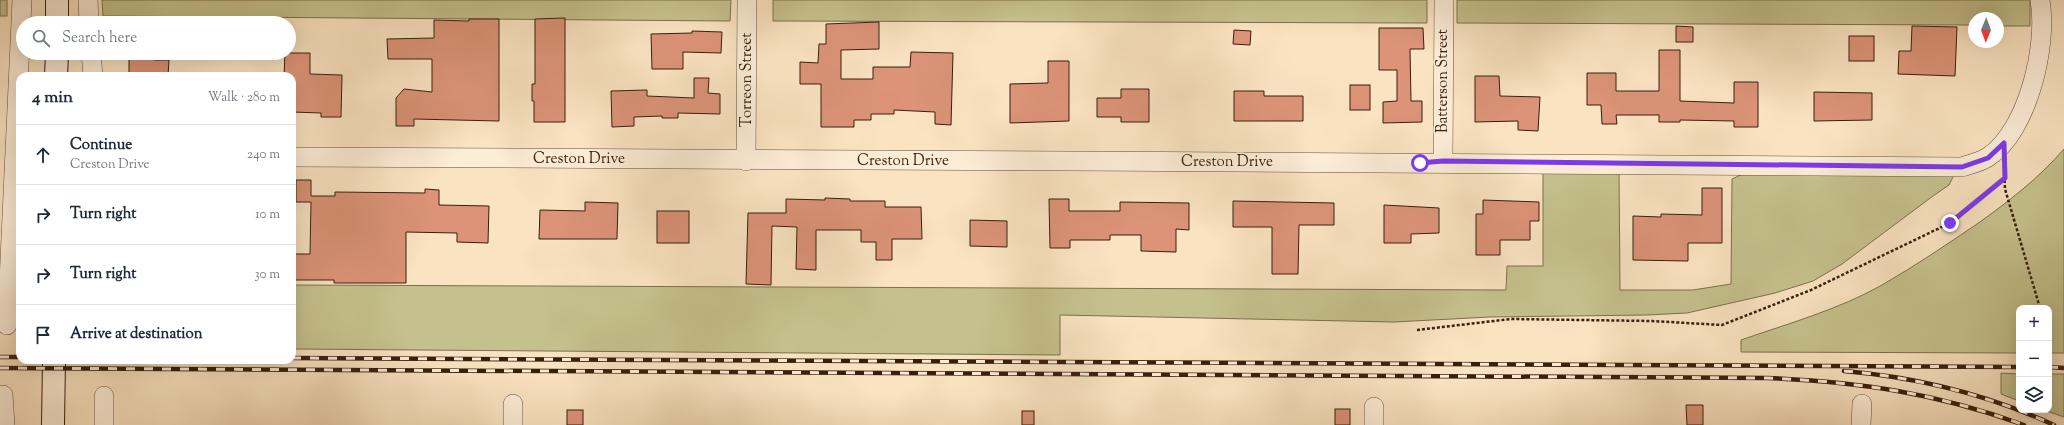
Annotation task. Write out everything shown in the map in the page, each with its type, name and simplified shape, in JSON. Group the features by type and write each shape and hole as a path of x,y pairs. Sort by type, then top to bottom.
{"main road":[{"path":"57,0 57,16"},
{"path":"56,72 57,60"},
{"path":"53,425 54,364"}],"street":[{"path":"20,16 22,0"},
{"path":"88,0 89,16"},
{"name":"Torreon Street","path":"746,161 747,0"},
{"name":"Batterson Street","path":"1443,161 1444,0"},
{"name":"Creston Drive","path":"296,157 746,161 1443,161 1962,167 1988,158 2012,134 2026,101 2037,66 2041,36 2042,11 2040,0"},
{"path":"7,325 7,155 16,60"},
{"path":"92,60 93,72"},
{"path":"3,395 6,425"},
{"path":"104,396 104,425"},
{"path":"513,404 513,425"},
{"path":"1861,425 1862,404"}],"path":[{"path":"2004,143 2005,189 2039,305"},
{"path":"1416,330 1511,319 1652,321 1722,324 1810,290 1950,223 2005,178"}],"shaded area":[{"path":"0,0 7,0 7,16 0,16"},
{"path":"102,0 731,0 730,21 296,18 296,16 103,16"},
{"path":"773,0 1427,0 1427,23 773,21"},
{"path":"1457,0 2030,0 2030,26 2004,26 2004,12 1968,12 1968,25 1457,23"},
{"path":"2064,149 2064,353 2052,353 2052,305 2016,305 2016,353 1741,352 1741,340 1813,316 1866,294 1918,263 1977,224 2012,198 2034,180"},
{"path":"1543,169 1619,170 1620,290 1693,290 1731,284 1732,179 1747,172 1955,173 1949,185 1842,264 1813,281 1775,293 1687,313 1490,317 1394,322 1060,315 1060,355 296,349 296,285 1506,290 1507,266 1543,266"},
{"path":"2001,373 2016,374 2016,400 2001,394"},
{"path":"2052,374 2064,374 2064,417 2052,413"}],"building":[{"path":"565,18 565,122 534,122 532,84 535,84 535,19"},
{"path":"469,19 499,19 499,121 414,119 414,126 396,126 396,98 404,89 432,92 432,59 388,59 387,39 434,38 434,20 469,21"},
{"path":"879,22 879,49 841,50 841,79 873,79 873,67 910,67 911,52 953,53 951,125 935,124 935,112 894,110 894,114 871,114 871,120 854,120 854,127 821,127 821,84 800,84 800,62 818,63 819,44 826,44 826,24"},
{"path":"1676,26 1693,27 1693,42 1676,42"},
{"path":"1912,26 1957,27 1955,76 1898,74 1899,51 1911,51"},
{"path":"1379,28 1423,28 1424,49 1410,49 1411,101 1422,101 1422,122 1383,123 1383,102 1397,101 1397,70 1379,70"},
{"path":"1234,30 1251,31 1250,45 1233,44"},
{"path":"692,31 722,32 721,53 683,52 683,69 652,69 651,34 692,33"},
{"path":"1849,36 1874,36 1874,61 1849,61"},
{"path":"1659,50 1680,50 1680,101 1734,103 1734,82 1758,82 1758,127 1734,127 1734,121 1680,120 1680,122 1659,122 1659,115 1616,115 1617,124 1602,124 1601,105 1587,105 1587,73 1616,73 1616,91 1659,91"},
{"path":"296,53 310,53 310,74 342,75 341,117 321,117 321,113 296,112 296,72 284,72 285,60 296,60"},
{"path":"129,60 169,60 168,72 129,72"},
{"path":"1048,61 1069,61 1069,121 1010,123 1010,84 1048,83"},
{"path":"1475,76 1499,76 1500,96 1540,97 1538,131 1518,130 1518,121 1475,122"},
{"path":"694,78 709,78 708,93 720,94 720,114 678,113 678,118 662,118 662,116 634,117 634,126 612,127 611,91 647,90 647,96 694,98"},
{"path":"1350,85 1370,85 1370,110 1350,110"},
{"path":"1121,89 1149,89 1149,122 1121,122 1121,117 1097,117 1097,98 1121,98"},
{"path":"1234,91 1264,91 1264,96 1303,96 1303,121 1234,121"},
{"path":"1814,92 1872,93 1872,120 1814,121"},
{"path":"296,180 311,180 311,196 335,196 335,192 425,193 425,189 439,190 439,205 489,206 488,243 457,242 457,233 406,232 406,283 334,283 334,280 296,280 296,254 310,254 311,202 296,202"},
{"path":"1702,188 1722,188 1722,243 1688,243 1688,261 1633,260 1633,216 1661,217 1661,214 1702,215"},
{"path":"825,198 850,199 850,201 885,201 885,207 921,207 922,239 892,239 892,260 876,260 876,242 861,242 861,230 816,230 816,270 796,269 797,227 772,226 771,285 746,284 748,213 786,213 786,199 825,200"},
{"path":"1049,199 1069,199 1069,211 1120,211 1120,202 1189,203 1189,230 1176,229 1176,252 1141,251 1141,235 1110,235 1110,240 1070,240 1070,248 1050,248"},
{"path":"1483,200 1539,202 1539,221 1530,221 1530,240 1500,240 1500,255 1476,255 1476,214 1483,214"},
{"path":"1233,201 1334,203 1334,225 1299,225 1298,274 1272,274 1272,227 1233,227"},
{"path":"585,202 618,203 617,239 539,239 540,210 585,211"},
{"path":"1384,205 1439,208 1439,233 1411,234 1411,243 1384,243"},
{"path":"657,211 689,211 689,243 657,243"},
{"path":"970,220 1007,221 1007,247 970,246"},
{"path":"1686,405 1703,405 1703,425 1687,425"},
{"path":"1335,409 1350,409 1350,425 1335,425"},
{"path":"567,410 583,410 583,425 567,425"},
{"path":"1022,411 1034,411 1034,425 1022,425"}],"railway":[{"path":"0,357 16,357"},
{"path":"296,358 2016,367"},
{"path":"2052,367 2064,368"},
{"path":"0,368 1767,378 1866,386 1897,391 1960,405 2024,425"},
{"path":"1844,371 1898,378 1951,389 2004,405 2054,425"}],"route":[{"path":"1420,163 1443,161 1962,167 1988,158 2004,143 2005,178 1950,223"}]}
